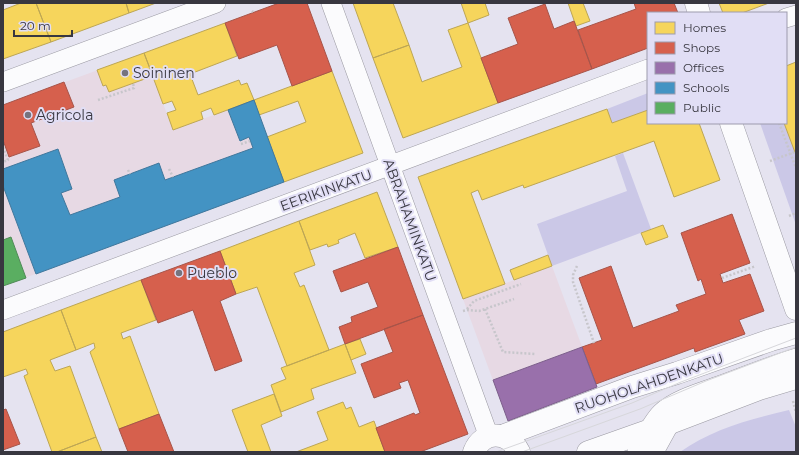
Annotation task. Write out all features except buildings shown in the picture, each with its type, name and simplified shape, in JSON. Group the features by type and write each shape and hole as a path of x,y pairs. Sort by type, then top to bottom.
{"street":[{"path":"3,82 216,3"},
{"name":"ABRAHAMINKATU","path":"331,3 446,317 482,445"},
{"name":"EERIKINKATU","path":"3,310 647,69"},
{"path":"731,124 796,309"},
{"name":"RUOHOLAHDENKATU","path":"482,445 632,387 796,332"},
{"name":"RUOHOLAHDENKATU","path":"637,452 657,418 662,412 672,405 710,389 796,358"},
{"path":"588,452 759,389 796,378"},
{"path":"654,452 670,423"},
{"path":"482,445 514,442 519,452"}],"path":[{"path":"98,100 134,88 132,83"},
{"path":"779,124 796,168"},
{"path":"241,144 250,141"},
{"path":"3,147 8,160 3,162"},
{"path":"770,161 795,152"},
{"path":"128,170 130,174"},
{"path":"169,170 173,177"},
{"path":"789,216 796,213"},
{"path":"577,266 573,275 573,282 594,342"},
{"path":"722,278 756,266"},
{"path":"467,310 474,301 521,284"},
{"path":"446,317 467,310 479,311 514,299"},
{"path":"485,309 503,352 535,354"},
{"path":"793,401 796,413"}],"shaded area":[{"path":"144,53 173,130 254,100 284,182 3,286 3,105"},
{"path":"647,93 647,110 612,123 607,109"},
{"path":"760,124 784,124 796,155 796,225"},
{"path":"623,153 651,229 552,266 537,224 627,191 615,156"},
{"path":"552,266 597,387 508,421 463,299"},
{"path":"789,410 796,427 796,452 680,452 705,437 719,431 746,421"}],"tram line":[{"path":"496,452 632,403 681,382 796,338"},
{"path":"522,452 640,409 706,381 796,347"}],"place":[{"name":"Soininen","path":"125,73"},
{"name":"Agricola","path":"28,115"},
{"name":"Pueblo","path":"179,273"}]}
